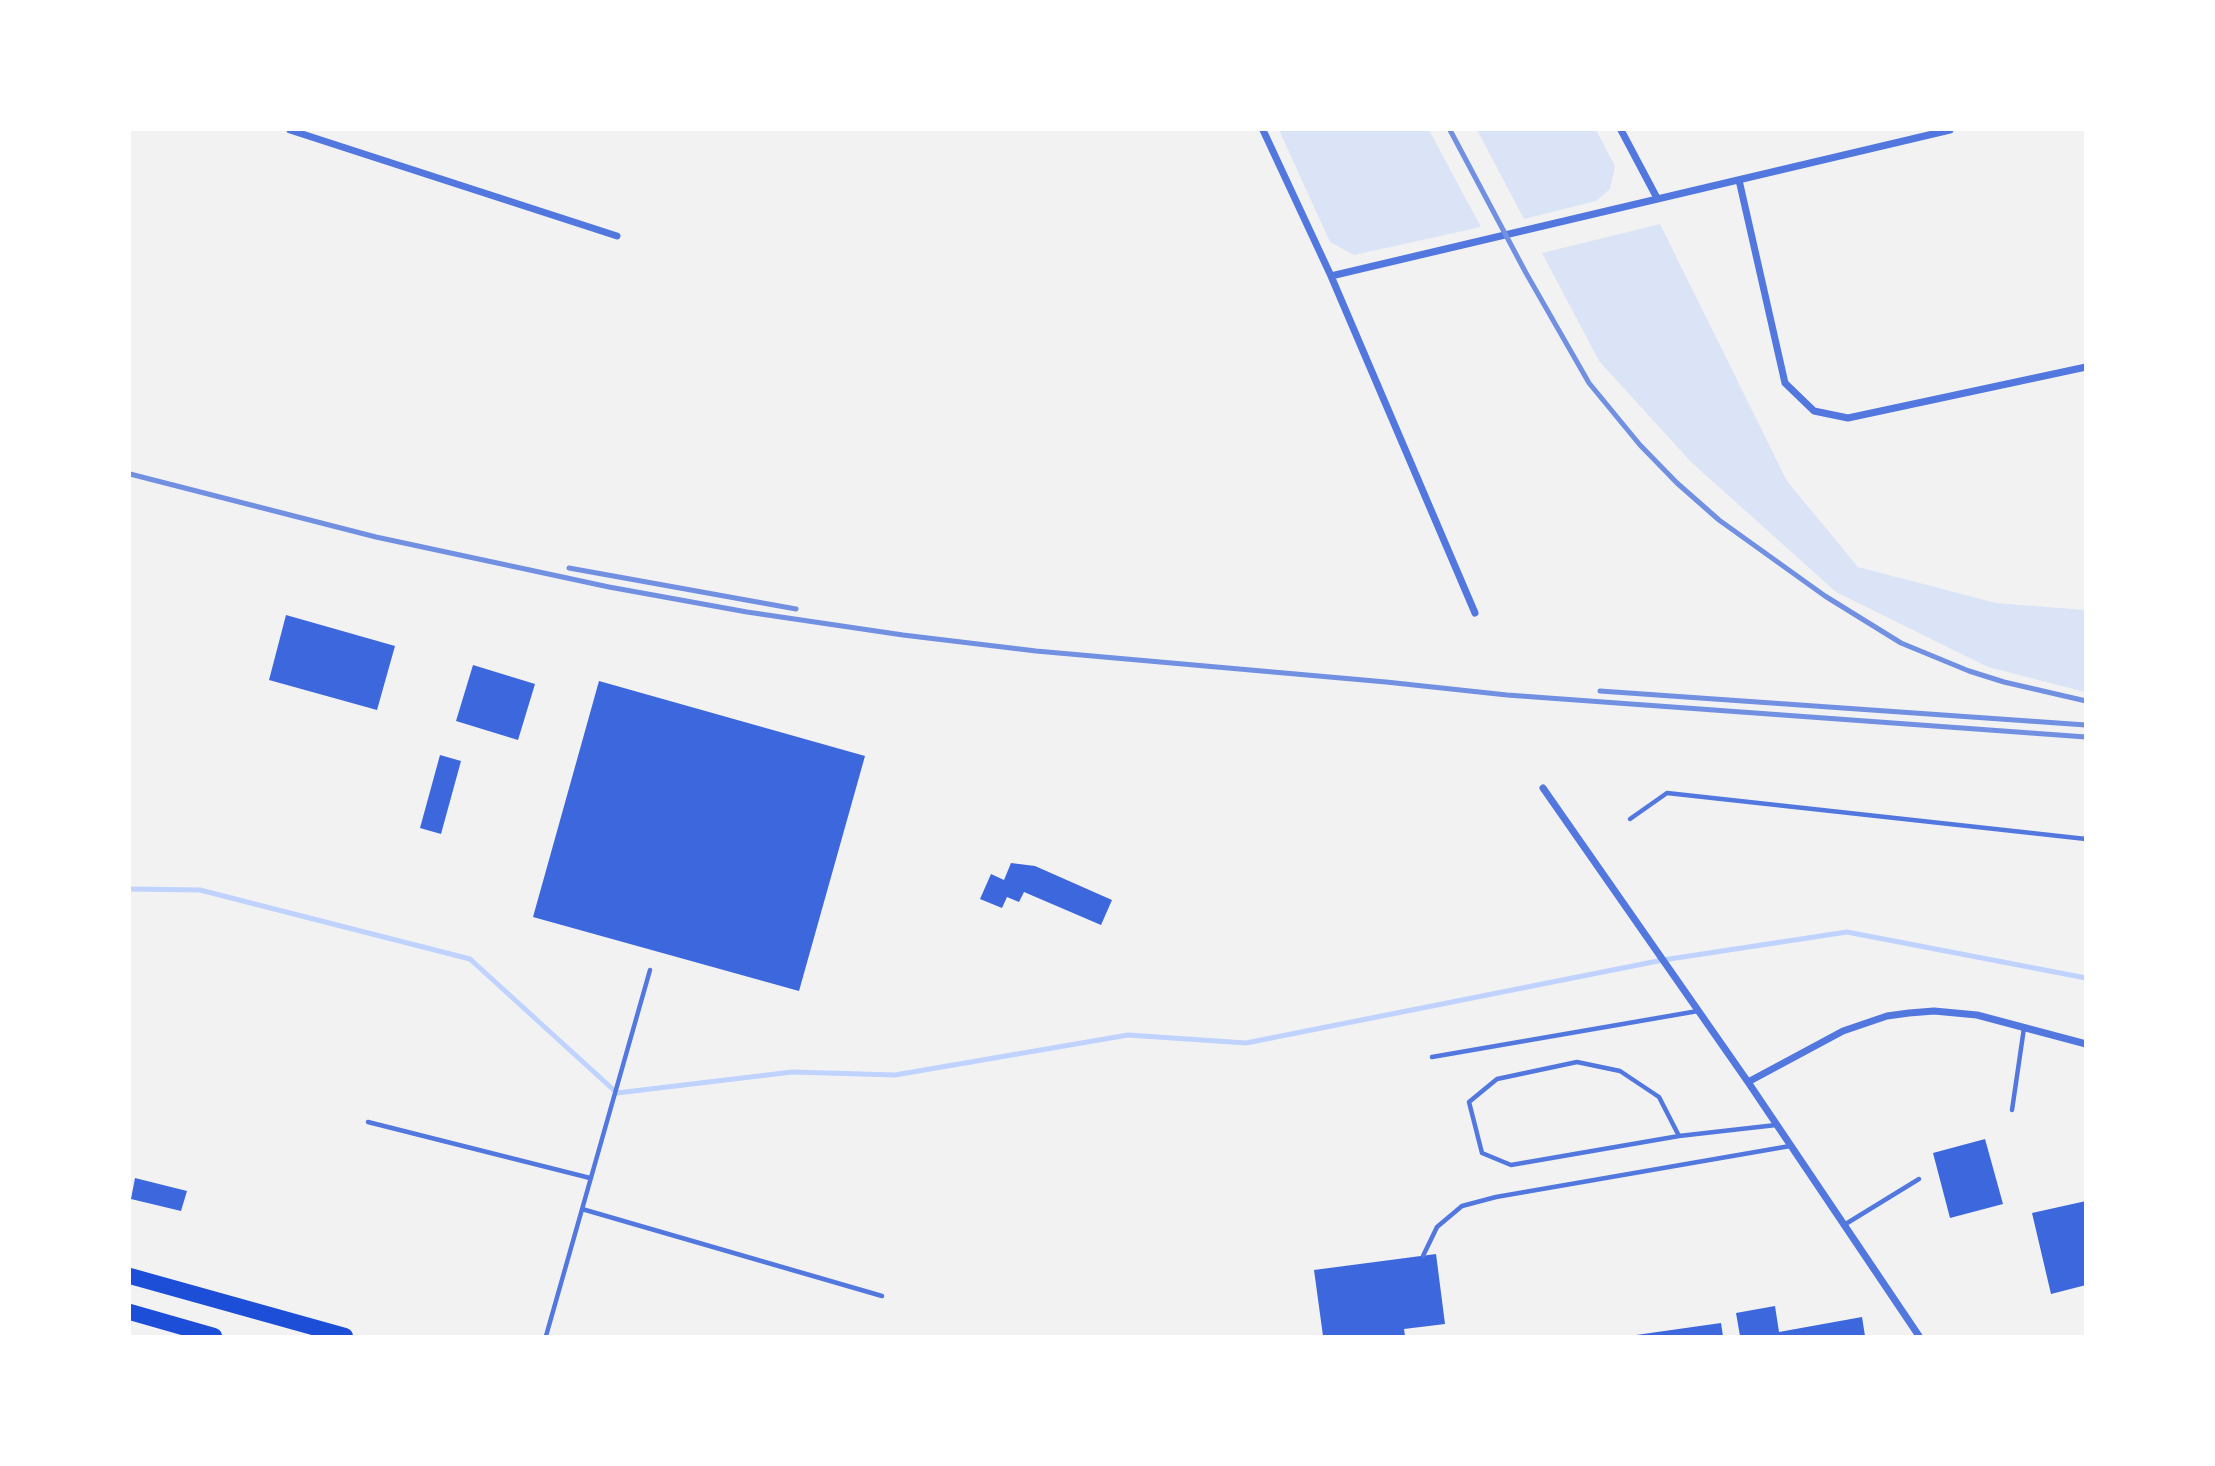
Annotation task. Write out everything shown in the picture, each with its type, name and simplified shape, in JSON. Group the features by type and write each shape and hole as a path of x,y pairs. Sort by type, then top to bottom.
{"highway":[{"path":"130,1276 345,1336"},
{"path":"130,1312 215,1336"}],"street":[{"path":"290,130 617,236"},
{"path":"1263,130 1331,276 1475,613"},
{"path":"1620,130 1657,198"},
{"path":"1331,276 1950,130"},
{"path":"1739,180 1785,383 1814,411 1848,418 2085,367"},
{"path":"1543,788 1748,1082 1919,1336"},
{"path":"1748,1082 1843,1031 1887,1016 1934,1011 1977,1015 2085,1044"}],"lane":[{"path":"1629,819 1667,793 2085,839"},
{"path":"546,1336 650,970"},
{"path":"1432,1057 1699,1011"},
{"path":"2012,1110 2025,1028"},
{"path":"1679,1136 1659,1097 1620,1072 1577,1062 1497,1079 1469,1102 1482,1153 1511,1165 1679,1136 1777,1125"},
{"path":"368,1122 590,1178"},
{"path":"1423,1256 1437,1227 1462,1206 1496,1197 1791,1146"},
{"path":"1844,1225 1919,1178"},
{"path":"582,1209 883,1296"}],"shaded area":[{"path":"1279,130 1429,130 1481,227 1354,255 1330,242"},
{"path":"1477,130 1596,130 1615,166 1610,189 1596,201 1524,219"},
{"path":"1660,224 1787,481 1858,567 1996,603 2085,610 2085,692 1988,667 1836,592 1691,462 1599,361 1542,253"}],"building":[{"path":"286,615 395,646 377,710 269,680"},
{"path":"473,665 535,684 518,740 456,721"},
{"path":"599,681 865,756 799,991 533,917"},
{"path":"440,755 461,761 441,834 420,828"},
{"path":"1011,863 1035,866 1112,900 1101,925 1024,892 1019,902 1007,897 1002,908 980,899 991,874 1004,880"},
{"path":"1985,1139 2003,1204 1950,1218 1933,1153"},
{"path":"135,1178 187,1191 181,1211 131,1199"},
{"path":"2086,1201 2086,1285 2051,1294 2032,1213"},
{"path":"1436,1254 1445,1324 1404,1329 1405,1336 1323,1336 1314,1270"},
{"path":"1775,1306 1779,1332 1862,1317 1865,1336 1740,1336 1736,1313"},
{"path":"1721,1323 1723,1336 1636,1336 1636,1335"}],"waterway":[{"path":"130,889 200,890 470,959 617,1093 792,1072 895,1075 1128,1035 1246,1043 1663,960 1847,932 2086,978"}],"railway":[{"path":"1450,130 1526,273 1589,383 1640,445 1677,483 1719,520 1825,596 1901,643 1969,671 2004,682 2086,701"},
{"path":"130,474 376,537 609,587 747,612 903,635 1036,651 1507,695 2086,737"},
{"path":"569,568 796,609"},
{"path":"1600,691 2086,725"}]}
